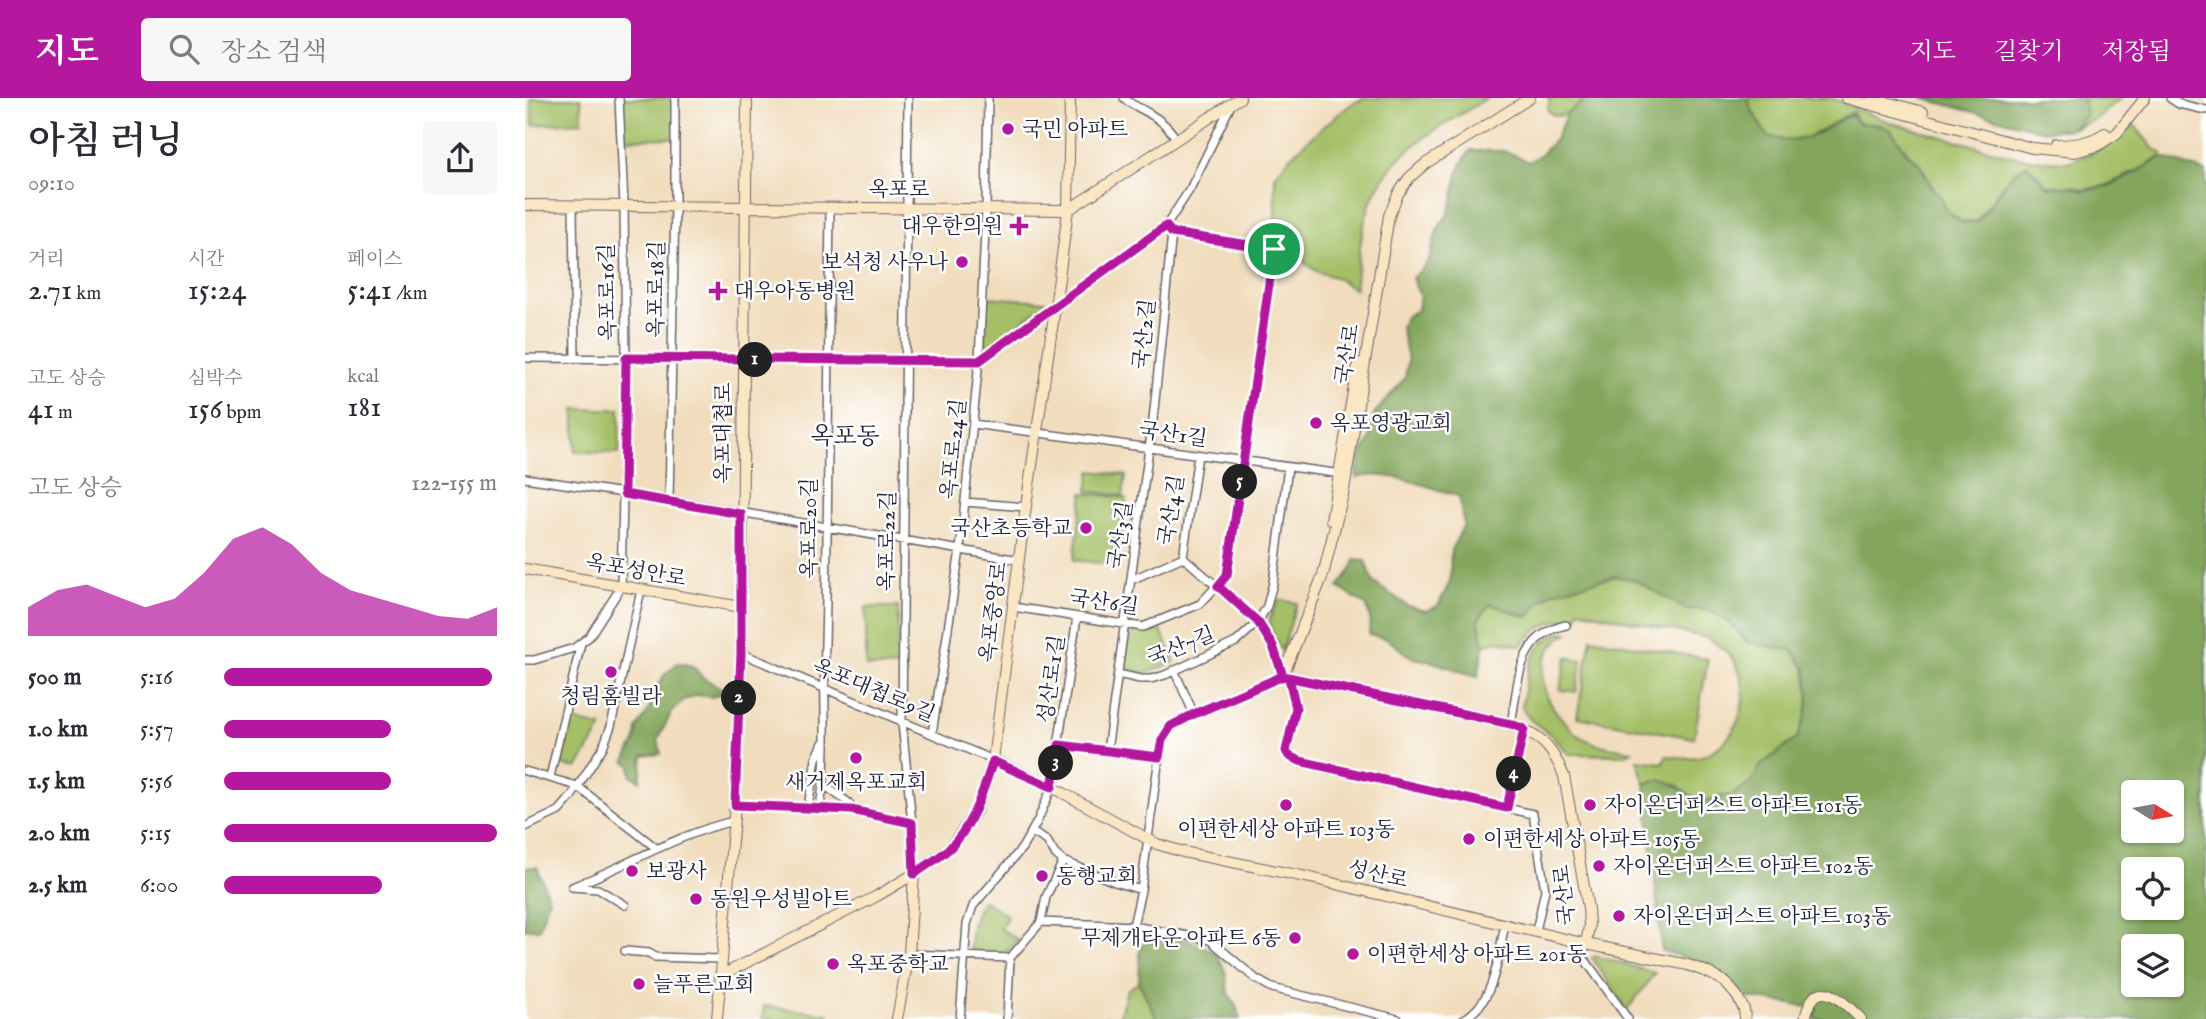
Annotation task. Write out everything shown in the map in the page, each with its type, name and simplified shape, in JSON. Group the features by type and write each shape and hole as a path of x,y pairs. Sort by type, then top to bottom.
{"street":[{"name":"옥포로16길","path":"619,98 624,205 626,358 621,587"},
{"name":"옥포로18길","path":"669,500 675,98"},
{"name":"옥포대첩로","path":"717,1019 735,805 741,653 747,98"},
{"name":"옥포로22길","path":"908,98 902,723 914,874"},
{"name":"옥포로24길","path":"932,734 960,550 979,361 988,98"},
{"name":"옥포중앙로","path":"720,976 877,896 914,874 940,857 958,838 976,811 993,761 1068,210 1070,98"},
{"path":"1123,98 1152,115 1177,138"},
{"name":"국산로","path":"1343,474 1384,213 1394,191 1419,162 1521,98"},
{"name":"국산로","path":"1530,98 1426,164 1409,178 1398,194 1389,216 1323,575 1284,674 1511,724 1543,740 1558,761 1564,776 1588,908 1586,944"},
{"path":"1846,98 2032,148 2075,152 2097,146 2117,133 2145,98"},
{"path":"1873,98 2034,143 2076,145 2095,139 2112,129 2139,98"},
{"path":"2170,98 2179,104 2206,110"},
{"path":"1068,210 1236,101"},
{"path":"525,358 979,361 1166,226 1190,189 1236,101"},
{"name":"옥포로","path":"525,205 1068,210"},
{"path":"573,205 575,358"},
{"name":"옥포로20길","path":"820,807 824,785 825,739 823,688 830,207"},
{"path":"1166,226 1172,233 1274,249 1227,575 1218,586"},
{"name":"국산2길","path":"1149,449 1172,233"},
{"name":"국산1길","path":"973,424 1343,474"},
{"name":"국산3길","path":"1107,751 1149,449"},
{"name":"국산4길","path":"1131,580 1183,557 1198,455"},
{"name":"국산7길","path":"1118,674 1151,679 1236,642 1258,622 1271,595 1287,467"},
{"path":"525,478 1019,560"},
{"path":"965,502 1026,508"},
{"path":"1183,557 1258,622 1273,646 1296,708 1286,751 1289,756 1300,761 1533,814 1545,890 1536,931"},
{"name":"옥포성안로","path":"525,569 741,607"},
{"name":"국산6길","path":"1013,607 1143,626 1200,604 1218,586"},
{"path":"525,660 559,654 575,648 589,637 621,587"},
{"path":"525,827 559,811 603,747 611,726 641,590"},
{"name":"성산로1길","path":"960,1019 967,924 973,906 1009,866 1032,832 1052,787 1077,617"},
{"path":"1511,724 1521,672 1529,649 1541,635 1566,625"},
{"path":"550,777 581,643"},
{"name":"옥포대첩로9길","path":"741,653 993,761"},
{"path":"1174,670 1194,714"},
{"path":"1133,926 1141,890 1162,740 1171,726 1284,674"},
{"path":"1507,808 1524,729"},
{"path":"809,807 816,759 825,739"},
{"path":"1059,745 1159,757"},
{"name":"성산로","path":"993,761 1052,787 1147,839 1182,852 1311,878 1586,944 1688,965 1725,982 1737,996 1744,1009 1745,1019"},
{"path":"525,771 577,786 656,848"},
{"path":"824,785 849,803 851,810"},
{"path":"735,805 851,810 912,823"},
{"path":"625,905 598,889 572,887 656,848 733,821"},
{"path":"1032,832 1047,841 1063,861 1115,883 1141,890"},
{"path":"1007,1019 1010,958 1041,922 1046,897 1063,861"},
{"path":"897,1019 909,954 914,874"},
{"path":"1041,922 1133,926 1210,940 1256,979 1272,988 1398,1019"},
{"path":"1464,1019 1480,1006 1487,995 1505,924"},
{"path":"1586,944 1583,957 1628,1019"},
{"path":"625,951 649,953 655,957 721,959"},
{"path":"909,954 1010,958"},
{"path":"1805,1019 1813,998 1822,992 1833,994 1861,1019"}],"green space":[{"path":"531,98 581,98 582,122 533,125"},
{"path":"619,98 675,98 675,138 621,139"},
{"path":"1364,98 1487,98 1434,131 1401,157 1387,173 1376,190 1365,220 1355,289 1306,264 1275,225 1275,176 1289,158 1318,131 1350,105"},
{"path":"1548,98 1585,98 1572,111 1556,116 1547,109 1550,101"},
{"path":"1586,98 1748,98 1751,109 1767,136 1784,140 1805,139 1852,115 1857,123 1878,124 1891,130 1908,154 1920,164 1948,212 1963,223 1977,222 2012,174 2027,165 2048,187 2073,187 2083,191 2108,186 2162,157 2206,172 2206,1019 1813,1019 1817,1008 1745,997 1717,972 1687,958 1662,951 1645,784 1657,780 1667,781 1691,796 1707,802 1732,795 1751,783 1761,765 1797,738 1806,715 1809,693 1805,668 1792,650 1748,643 1733,625 1710,610 1686,609 1635,580 1616,576 1553,592 1540,602 1528,617 1490,604 1478,620 1484,645 1478,677 1413,658 1387,639 1369,635 1367,606 1338,587 1355,560 1365,561 1373,582 1408,606 1426,611 1438,606 1450,582 1451,550 1464,525 1459,496 1394,477 1356,478 1359,458 1370,440 1374,414 1405,378 1408,360 1401,327 1405,317 1418,310 1420,296 1412,278 1430,257 1438,228 1449,212 1461,165 1471,150 1505,152 1529,162 1555,140 1567,113"},
{"path":"1748,98 1832,98 1889,122 2012,156 2043,161 2068,162 2092,153 2116,140 2134,125 2162,156 2107,185 2083,190 2073,186 2048,186 2027,164 2012,174 1976,221 1963,222 1948,212 1921,164 1909,154 1891,130 1856,122 1853,112 1804,138 1794,140 1767,136"},
{"path":"1922,98 2083,98 2086,115 2072,129 2044,131"},
{"path":"2083,98 2121,98 2096,119 2072,129 2081,122"},
{"path":"987,297 1045,301 1044,305 989,346 984,344"},
{"path":"575,409 620,409 619,453 575,452"},
{"path":"1091,471 1126,475 1123,496 1088,491"},
{"path":"1083,493 1126,498 1117,565 1074,560"},
{"path":"1616,576 1635,580 1686,609 1710,610 1733,625 1748,643 1792,650 1805,668 1809,693 1806,715 1797,738 1762,765 1751,783 1732,795 1707,802 1687,794 1677,785 1654,780 1645,784 1637,760 1663,763 1666,756 1698,757 1712,752 1732,732 1742,706 1741,677 1731,656 1708,638 1579,610 1577,620 1546,625 1521,646 1498,641 1484,645 1478,620 1490,604 1528,617 1540,602 1553,592"},
{"path":"1279,600 1297,603 1282,651 1269,621"},
{"path":"866,607 898,607 898,667 866,667"},
{"path":"1159,626 1175,662 1147,673 1128,670 1123,664 1128,634 1134,630 1145,631"},
{"path":"1560,632 1568,633 1548,654 1544,666 1543,678 1550,703 1578,735 1598,744 1632,751 1625,755 1569,754 1524,712 1522,706 1528,673 1535,654 1549,638"},
{"path":"1591,638 1708,659 1694,738 1577,717"},
{"path":"1567,657 1582,660 1576,692 1560,690"},
{"path":"678,663 693,666 702,677 721,688 723,693 712,697 697,695 685,700 672,711 658,740 661,754 643,756 640,781 631,775 631,766 625,761 653,696 665,674"},
{"path":"573,721 602,727 577,768 561,765"},
{"path":"525,867 537,867 549,899 539,929 525,929"},
{"path":"983,900 1008,916 1000,928 1018,940 1006,953 976,953 970,948 973,922"},
{"path":"1150,933 1190,941 1216,952 1226,973 1228,993 1235,1003 1240,1019 1157,1019 1139,982 1140,950"},
{"path":"1596,956 1655,973 1627,1010 1592,958"},
{"path":"1139,982 1157,1019 1102,1019 1119,1017 1127,990"},
{"path":"764,1006 828,1014 828,1019 762,1019"}],"place":[{"name":"국민 아파트","path":"1008,129"},
{"name":"대우한의원","path":"1019,226"},
{"name":"보석청 사우나","path":"962,262"},
{"name":"대우아동병원","path":"718,291"},
{"name":"옥포영광교회","path":"1316,423"},
{"name":"국산초등학교","path":"1086,528"},
{"name":"청림홈빌라","path":"611,672"},
{"name":"새거제옥포교회","path":"856,758"},
{"name":"이편한세상 아파트 103동","path":"1286,805"},
{"name":"자이온더퍼스트 아파트 101동","path":"1590,805"},
{"name":"이편한세상 아파트 105동","path":"1469,839"},
{"name":"자이온더퍼스트 아파트 102동","path":"1599,866"},
{"name":"보광사","path":"632,871"},
{"name":"동행교회","path":"1042,876"},
{"name":"동원우성빌아트","path":"696,899"},
{"name":"자이온더퍼스트 아파트 103동","path":"1619,916"},
{"name":"무제개타운 아파트 6동","path":"1295,938"},
{"name":"이편한세상 아파트 201동","path":"1353,954"},
{"name":"옥포중학교","path":"833,964"},
{"name":"늘푸른교회","path":"639,984"}],"district":[{"name":"옥포동","path":"845,436"}],"route":[{"path":"1274,249 1172,233 1166,226 979,361 626,358 624,494 741,514 741,653 735,805 851,810 912,823 914,874 940,857 958,838 976,811 993,761 1052,787 1059,745 1159,757 1162,740 1171,726 1283,676 1524,729 1507,808 1300,761 1289,756 1286,751 1296,708 1289,678 1283,676 1273,646 1258,622 1218,586 1227,575 1274,249"}]}
